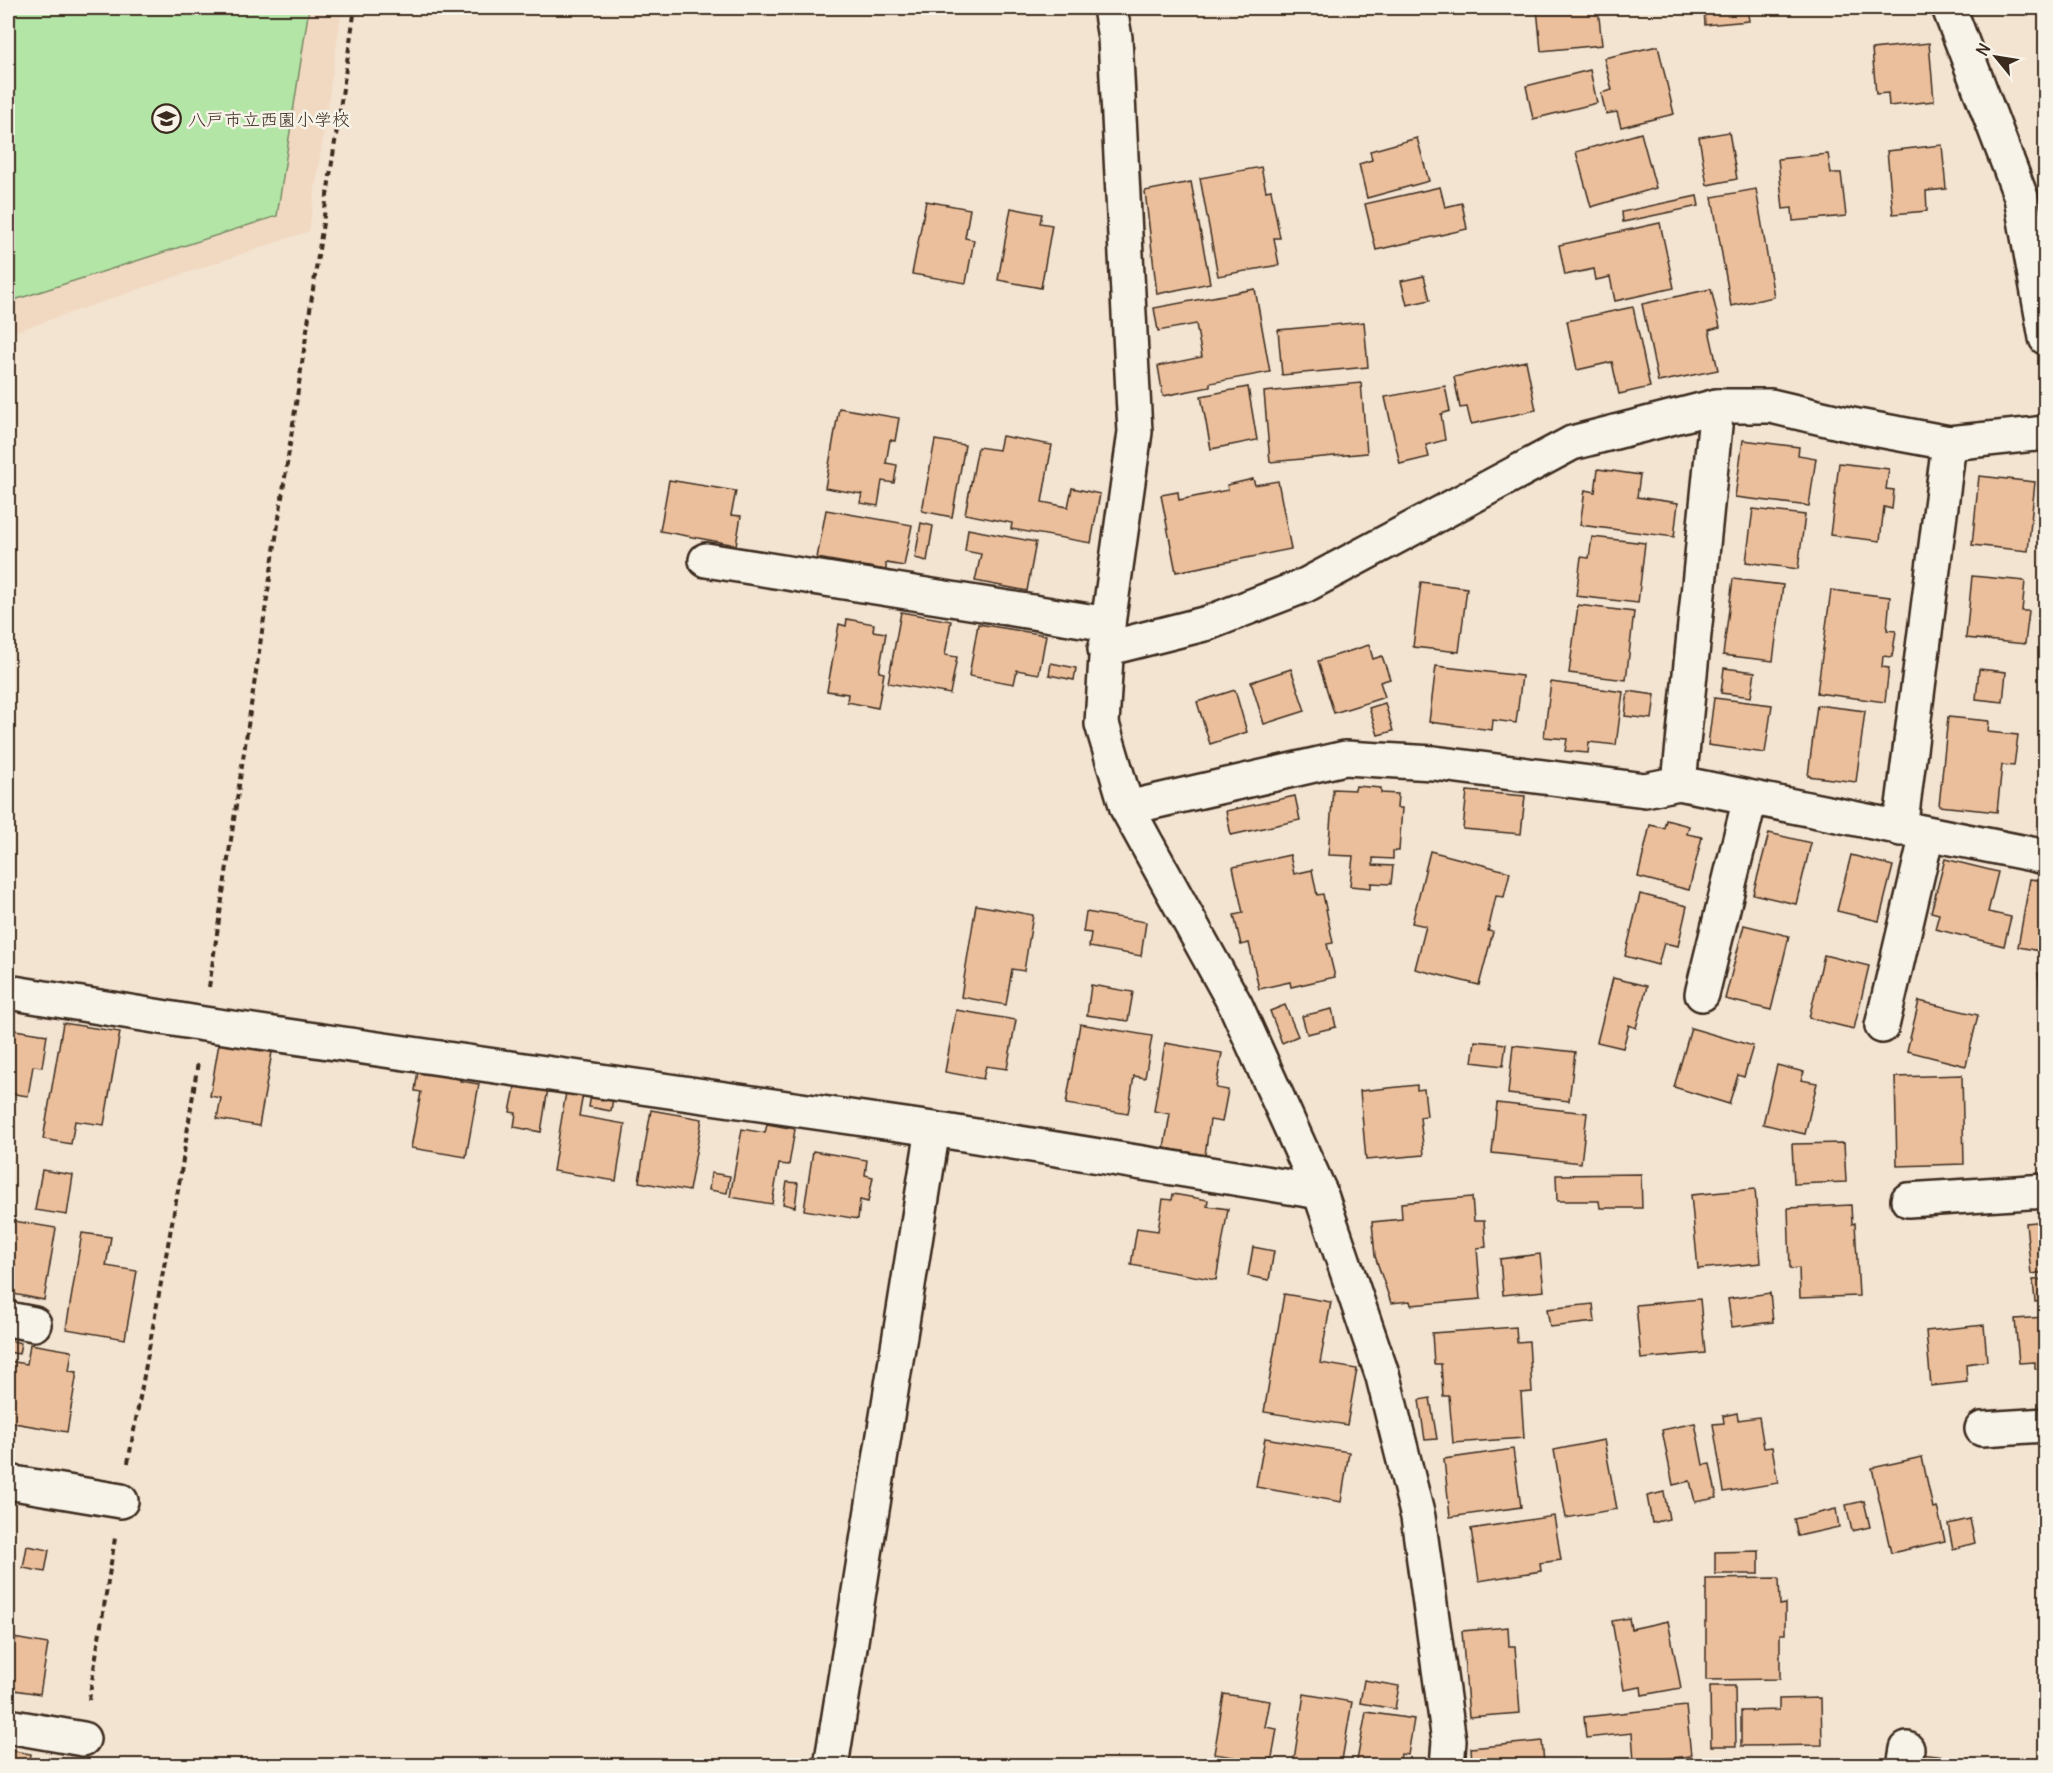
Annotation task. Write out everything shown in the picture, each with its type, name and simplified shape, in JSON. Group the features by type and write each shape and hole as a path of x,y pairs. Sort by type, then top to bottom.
{"street":[{"path":"1110,8 1115,38 1135,432 1107,636 1102,724 1127,808 1236,1006 1320,1192 1383,1377 1418,1517 1449,1741 1447,1766"},
{"path":"1948,8 2033,196 2046,338"},
{"path":"1679,783 1718,406"},
{"path":"706,560 1107,636 1208,623 1306,585 1572,443 1718,406 1771,406 1852,425 1949,443 2046,433"},
{"path":"1882,1026 1914,831 1949,443"},
{"path":"1127,808 1345,758 1434,763 1645,790 1679,783 2046,857"},
{"path":"1702,994 1750,798"},
{"path":"8,992 204,1024 933,1129 1320,1192"},
{"path":"831,1766 933,1129"},
{"path":"1908,1200 2046,1191"},
{"path":"1982,1429 2046,1425"},
{"path":"8,1482 121,1501"},
{"path":"8,1726 83,1739"}],"path":[{"path":"83,1739 121,1501 180,1179 355,8"}],"shaded area":[{"name":"八戸市立西園小学校","path":"8,8 342,8 309,231 8,334"}],"green space":[{"name":"八戸市立西園小学校","path":"8,8 309,8 277,216 8,302"}],"building":[{"path":"1537,8 1598,8 1602,45 1541,51"},
{"path":"1704,8 1747,8 1749,21 1705,25"},
{"path":"1929,43 1934,101 1889,106 1888,93 1876,94 1872,49"},
{"path":"1658,46 1674,114 1621,127 1617,112 1606,114 1601,93 1612,90 1604,58"},
{"path":"1590,70 1597,103 1533,119 1526,86"},
{"path":"1729,132 1737,179 1707,185 1699,137"},
{"path":"1641,133 1656,188 1591,207 1576,152"},
{"path":"1417,138 1429,181 1367,198 1359,164 1372,160 1370,151"},
{"path":"1942,145 1946,189 1926,191 1927,211 1893,214 1887,151"},
{"path":"1828,154 1831,173 1841,173 1846,216 1793,221 1792,208 1783,209 1778,159"},
{"path":"1261,167 1266,191 1271,190 1280,238 1274,238 1279,265 1218,276 1200,178"},
{"path":"1191,182 1210,283 1157,294 1145,191"},
{"path":"1440,187 1445,207 1462,203 1467,229 1376,250 1365,204"},
{"path":"1756,189 1774,297 1731,306 1712,197"},
{"path":"1697,196 1699,206 1623,222 1622,212"},
{"path":"926,201 970,209 965,238 974,240 966,283 912,274"},
{"path":"1011,208 1042,214 1040,223 1052,225 1041,288 998,280"},
{"path":"1660,223 1674,288 1615,301 1610,277 1596,280 1594,269 1565,275 1559,245"},
{"path":"1424,276 1430,300 1407,305 1401,281"},
{"path":"1255,289 1270,372 1210,383 1210,387 1163,396 1158,366 1202,357 1196,324 1158,331 1154,308"},
{"path":"1711,289 1720,327 1709,330 1718,370 1658,382 1642,304"},
{"path":"1633,307 1650,387 1619,394 1612,362 1577,370 1567,321"},
{"path":"1364,322 1368,367 1282,375 1278,330"},
{"path":"1526,361 1536,410 1471,424 1467,407 1460,408 1454,377"},
{"path":"1361,383 1367,453 1270,462 1264,392"},
{"path":"1445,386 1450,411 1441,414 1445,440 1426,445 1429,457 1400,464 1385,397"},
{"path":"1248,387 1257,440 1211,449 1201,396"},
{"path":"839,408 899,418 895,441 890,440 886,463 897,465 894,483 882,481 878,506 860,503 862,494 825,488"},
{"path":"1002,436 1052,445 1042,502 1068,507 1072,488 1100,494 1091,543 1011,529 1012,523 965,514 978,447 999,450"},
{"path":"935,440 965,445 952,517 922,511"},
{"path":"1743,440 1799,447 1798,455 1816,458 1809,506 1735,497"},
{"path":"1839,463 1889,469 1886,489 1894,490 1892,509 1884,507 1880,541 1830,535"},
{"path":"1598,469 1640,475 1637,497 1678,503 1674,537 1580,525 1585,490 1595,492"},
{"path":"1979,476 2035,482 2028,551 1972,545"},
{"path":"1253,479 1255,485 1278,481 1291,549 1176,572 1161,495 1178,492 1179,500 1228,490 1227,485"},
{"path":"669,480 736,491 731,515 741,516 736,545 660,531"},
{"path":"1753,509 1805,515 1798,569 1746,562"},
{"path":"826,510 912,525 904,566 886,563 886,570 817,558"},
{"path":"921,523 933,526 927,561 915,558"},
{"path":"968,529 1036,542 1027,591 975,581 981,554 965,551"},
{"path":"1592,537 1645,543 1638,603 1576,596 1581,557 1589,558"},
{"path":"1972,576 2025,581 2022,611 2029,611 2025,644 1966,638"},
{"path":"1733,579 1783,585 1773,661 1723,655"},
{"path":"1421,582 1467,588 1459,652 1413,647"},
{"path":"1831,590 1890,597 1887,630 1896,631 1892,657 1883,656 1882,667 1889,668 1885,702 1817,693"},
{"path":"1578,605 1634,612 1626,680 1569,673"},
{"path":"901,612 951,621 945,655 957,657 950,694 888,683"},
{"path":"847,619 874,624 873,631 886,633 879,672 884,673 878,708 847,702 848,694 827,691 839,624 846,626"},
{"path":"978,624 1046,635 1039,674 1017,670 1014,684 969,676"},
{"path":"1369,645 1373,659 1382,656 1390,679 1380,682 1385,697 1334,713 1318,661"},
{"path":"1051,663 1076,668 1074,680 1049,675"},
{"path":"1436,666 1522,676 1516,723 1493,720 1492,730 1429,722"},
{"path":"1724,668 1755,672 1751,697 1721,693"},
{"path":"1291,669 1305,711 1264,724 1251,682"},
{"path":"1979,669 2006,672 2003,702 1976,699"},
{"path":"1551,682 1623,692 1616,745 1589,742 1588,753 1565,751 1567,739 1544,737"},
{"path":"1235,690 1247,732 1210,744 1197,702"},
{"path":"1628,691 1655,695 1652,719 1625,716"},
{"path":"1714,698 1772,705 1765,753 1708,745"},
{"path":"1385,703 1393,731 1378,735 1369,708"},
{"path":"1817,705 1865,711 1856,782 1808,776"},
{"path":"1948,717 1989,721 1988,732 2018,735 2014,766 2002,765 1997,812 1939,806"},
{"path":"1356,786 1381,788 1381,793 1398,794 1397,808 1402,808 1399,851 1393,851 1393,859 1373,858 1373,865 1393,866 1391,884 1371,883 1371,888 1350,886 1353,856 1328,855 1333,789 1355,790"},
{"path":"1467,791 1525,796 1521,834 1463,829"},
{"path":"1295,796 1300,820 1231,835 1226,811"},
{"path":"1666,820 1689,826 1687,834 1702,837 1689,890 1638,877 1650,825 1664,828"},
{"path":"1769,833 1811,843 1796,904 1753,894"},
{"path":"1430,851 1510,872 1504,897 1496,896 1488,931 1493,932 1479,985 1415,969 1426,926 1412,923"},
{"path":"1290,855 1294,874 1312,870 1317,895 1323,894 1333,943 1327,944 1335,977 1291,987 1290,982 1259,989 1249,943 1241,945 1234,915 1243,913 1233,867"},
{"path":"1851,855 1893,866 1879,921 1837,911"},
{"path":"1945,859 1998,872 1988,912 2011,917 2004,946 1935,929 1939,914 1931,912"},
{"path":"2030,879 2046,881 2046,952 2018,947"},
{"path":"1640,894 1687,906 1678,946 1664,943 1658,965 1625,956"},
{"path":"976,905 1033,915 1024,971 1012,969 1006,1005 961,997"},
{"path":"1086,912 1146,922 1141,956 1089,947 1091,933 1083,932"},
{"path":"1744,925 1789,936 1771,1010 1725,999"},
{"path":"1824,955 1869,966 1854,1029 1809,1018"},
{"path":"2046,972 2046,992 2040,992 2038,973"},
{"path":"1613,978 1647,986 1636,1028 1629,1025 1623,1048 1597,1042"},
{"path":"1091,985 1133,992 1128,1021 1087,1015"},
{"path":"1919,1001 1978,1015 1966,1066 1907,1051"},
{"path":"1285,1005 1298,1036 1282,1043 1270,1011"},
{"path":"1332,1009 1336,1027 1307,1034 1302,1016"},
{"path":"956,1010 1016,1020 1007,1069 986,1066 983,1079 945,1072"},
{"path":"63,1023 120,1032 104,1125 75,1121 71,1144 43,1139"},
{"path":"1080,1024 1152,1036 1145,1078 1134,1076 1128,1114 1066,1104"},
{"path":"1691,1028 1753,1046 1744,1077 1738,1075 1729,1104 1674,1087"},
{"path":"8,1029 47,1035 42,1067 33,1066 28,1096 8,1093"},
{"path":"1475,1041 1506,1044 1503,1066 1472,1062"},
{"path":"219,1043 272,1052 259,1126 217,1119 221,1098 210,1096"},
{"path":"1165,1043 1222,1053 1216,1088 1228,1090 1222,1122 1210,1120 1205,1155 1164,1148 1170,1114 1154,1111"},
{"path":"1513,1045 1575,1052 1569,1101 1508,1094"},
{"path":"419,1063 462,1070 460,1081 479,1084 466,1157 411,1148 421,1092 415,1091"},
{"path":"1777,1065 1804,1072 1801,1080 1817,1083 1805,1134 1763,1124"},
{"path":"1962,1075 1964,1164 1897,1166 1895,1077"},
{"path":"517,1077 549,1082 541,1132 514,1127 516,1113 510,1112"},
{"path":"1417,1085 1417,1090 1424,1089 1427,1116 1420,1117 1424,1155 1366,1160 1360,1091"},
{"path":"567,1086 584,1089 579,1116 625,1124 616,1181 553,1171"},
{"path":"592,1088 614,1091 611,1111 589,1107"},
{"path":"1497,1103 1587,1113 1581,1163 1492,1153"},
{"path":"651,1110 702,1119 689,1191 639,1182"},
{"path":"767,1124 795,1129 789,1165 779,1164 772,1204 730,1197 742,1129 765,1133"},
{"path":"1844,1143 1846,1182 1794,1184 1792,1144"},
{"path":"813,1151 867,1160 865,1175 873,1177 868,1202 860,1200 858,1219 804,1210"},
{"path":"42,1170 73,1175 67,1215 35,1210"},
{"path":"711,1173 730,1176 727,1193 709,1190"},
{"path":"1641,1174 1642,1208 1600,1208 1599,1201 1557,1201 1556,1175"},
{"path":"787,1182 798,1183 795,1207 783,1204"},
{"path":"1755,1189 1761,1263 1698,1269 1691,1195"},
{"path":"1173,1194 1208,1200 1207,1206 1228,1209 1216,1280 1131,1265 1137,1228 1158,1231 1163,1199 1172,1200"},
{"path":"1472,1197 1474,1221 1484,1221 1486,1247 1477,1248 1481,1299 1411,1305 1410,1301 1391,1303 1375,1256 1372,1222 1402,1219 1401,1203"},
{"path":"1851,1205 1852,1224 1855,1223 1859,1296 1800,1298 1799,1268 1790,1269 1788,1208"},
{"path":"8,1220 56,1228 44,1300 8,1293"},
{"path":"2046,1221 2046,1272 2031,1274 2026,1223"},
{"path":"82,1233 111,1237 106,1266 137,1271 125,1339 66,1329"},
{"path":"1253,1247 1274,1251 1269,1280 1248,1276"},
{"path":"1540,1254 1544,1291 1503,1295 1500,1259"},
{"path":"2046,1279 2046,1301 2035,1302 2033,1280"},
{"path":"1770,1293 1773,1322 1732,1327 1728,1299"},
{"path":"1284,1294 1331,1302 1320,1363 1357,1369 1347,1425 1264,1412"},
{"path":"1700,1299 1705,1353 1641,1359 1636,1305"},
{"path":"1593,1304 1595,1322 1550,1327 1547,1309"},
{"path":"2046,1317 2046,1368 2035,1369 2035,1362 2019,1363 2015,1319"},
{"path":"1984,1325 1987,1361 1966,1364 1967,1382 1931,1386 1926,1331"},
{"path":"1516,1327 1517,1342 1529,1341 1532,1392 1521,1393 1524,1438 1453,1443 1449,1396 1443,1396 1441,1364 1434,1364 1432,1333"},
{"path":"8,1340 21,1343 19,1354 8,1352"},
{"path":"30,1344 72,1351 69,1371 77,1372 67,1432 8,1422 8,1361 27,1364"},
{"path":"1430,1398 1437,1439 1425,1440 1419,1400"},
{"path":"1737,1413 1738,1420 1759,1417 1764,1448 1772,1447 1778,1483 1724,1492 1713,1424 1724,1423 1723,1416"},
{"path":"1695,1423 1703,1465 1710,1464 1717,1498 1695,1502 1690,1481 1673,1485 1662,1430"},
{"path":"1265,1438 1349,1452 1341,1502 1256,1487"},
{"path":"1604,1440 1617,1509 1566,1518 1554,1450"},
{"path":"1513,1449 1521,1507 1450,1517 1444,1459"},
{"path":"1922,1457 1933,1508 1937,1507 1945,1541 1891,1553 1872,1468"},
{"path":"1664,1492 1669,1519 1652,1523 1647,1496"},
{"path":"1864,1501 1870,1527 1852,1531 1846,1505"},
{"path":"1836,1509 1839,1527 1798,1536 1794,1519"},
{"path":"1554,1516 1561,1560 1540,1563 1541,1571 1479,1581 1471,1529"},
{"path":"1970,1519 1975,1543 1953,1549 1948,1524"},
{"path":"27,1546 49,1550 45,1572 23,1568"},
{"path":"1759,1551 1759,1574 1715,1574 1715,1552"},
{"path":"1779,1578 1780,1605 1785,1604 1785,1634 1780,1634 1780,1679 1706,1680 1706,1579"},
{"path":"1629,1618 1631,1629 1668,1621 1681,1688 1642,1695 1641,1687 1624,1690 1612,1621"},
{"path":"1508,1627 1509,1646 1515,1646 1520,1713 1469,1717 1462,1631"},
{"path":"8,1637 48,1644 40,1694 8,1689"},
{"path":"1364,1680 1399,1686 1395,1709 1360,1703"},
{"path":"1710,1686 1735,1686 1736,1746 1711,1746"},
{"path":"1224,1694 1270,1701 1265,1727 1277,1729 1271,1763 1214,1754"},
{"path":"1304,1694 1352,1702 1341,1766 1293,1766"},
{"path":"1821,1698 1822,1745 1741,1746 1741,1711 1779,1710 1779,1699"},
{"path":"1686,1706 1691,1756 1634,1762 1632,1733 1586,1738 1584,1717"},
{"path":"1366,1712 1414,1719 1408,1755 1401,1754 1399,1766 1356,1766"},
{"path":"1542,1741 1544,1763 1560,1763 1560,1766 1470,1766 1472,1763 1471,1748"},
{"path":"8,1750 31,1754 29,1766 8,1766"},
{"path":"1919,1754 2015,1765 2015,1766 1918,1766"},
{"path":"1762,1763 1825,1764 1825,1766 1762,1766"}],"place":[{"name":"八戸市立西園小学校","path":"167,119"}]}
